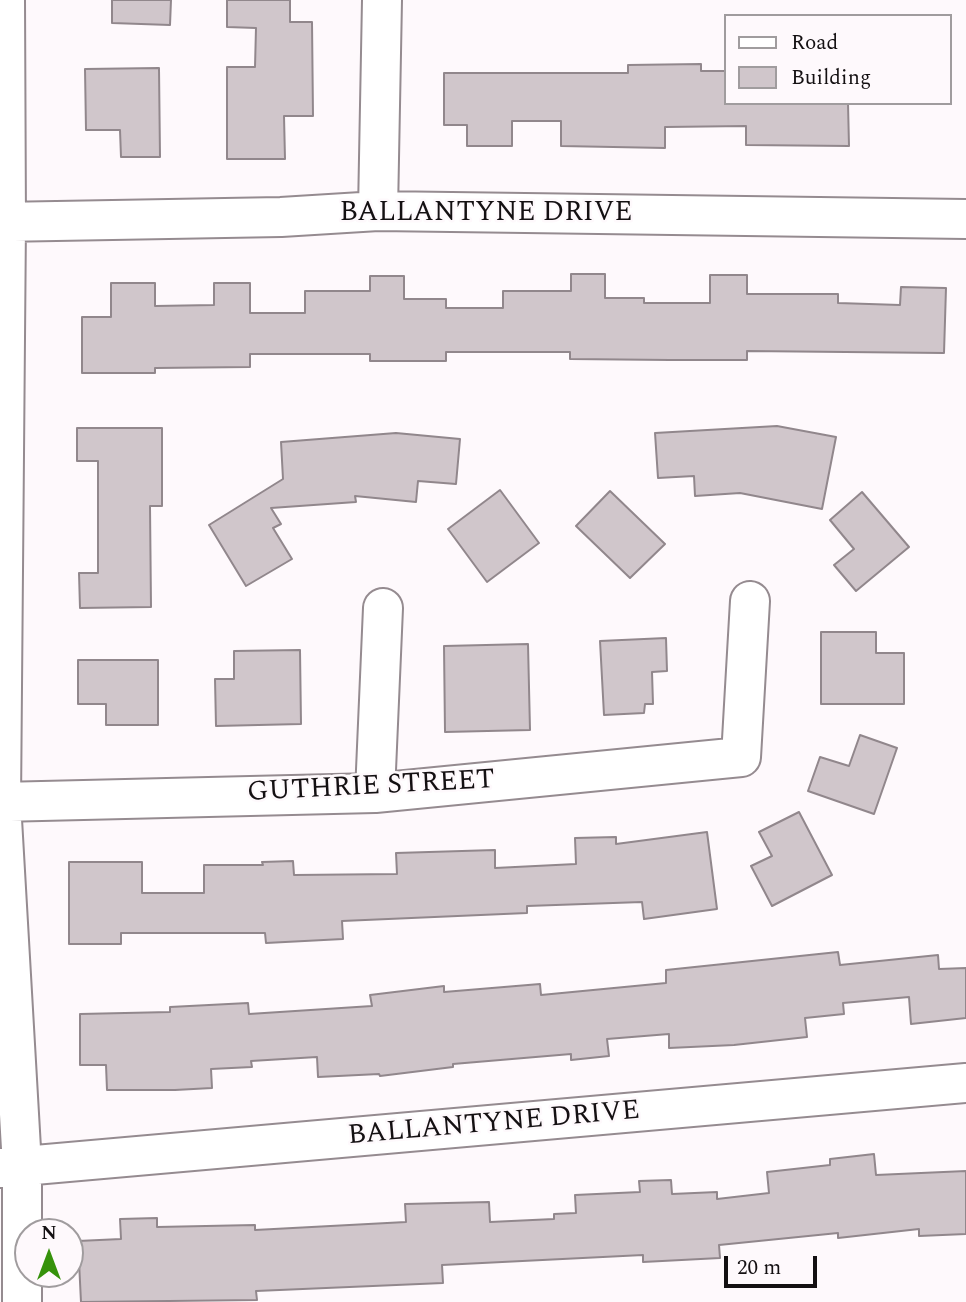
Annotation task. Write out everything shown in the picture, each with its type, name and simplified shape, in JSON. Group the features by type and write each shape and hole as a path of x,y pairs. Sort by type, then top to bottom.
{"street":[{"path":"5,0 1,802 11,1167 22,1302"},
{"path":"379,211 382,0"},
{"name":"BALLANTYNE DRIVE","path":"3,222 281,217 379,211 966,219"},
{"name":"GUTHRIE STREET","path":"1,802 375,793 741,757 750,601"},
{"path":"375,793 383,608"},
{"name":"BALLANTYNE DRIVE","path":"11,1167 966,1083"}],"building":[{"path":"112,0 171,0 170,25 112,23"},
{"path":"227,0 290,0 290,22 312,22 313,116 284,116 285,159 227,159 227,67 255,67 256,28 227,27"},
{"path":"701,64 701,71 724,71 724,105 848,105 849,146 746,145 746,126 665,127 665,148 561,146 561,121 512,121 512,146 467,146 467,125 444,125 444,73 628,73 628,65"},
{"path":"159,68 160,157 121,157 120,130 86,130 85,69"},
{"path":"571,274 605,274 605,298 644,298 644,303 710,303 710,275 747,275 747,294 838,294 838,303 900,305 901,287 946,288 944,353 747,351 747,360 670,360 570,359 570,352 446,352 446,361 370,361 370,354 250,354 250,367 155,368 155,373 82,373 82,317 111,317 111,283 155,283 155,306 214,305 214,283 250,283 250,313 305,313 305,291 370,291 370,276 404,276 404,299 446,299 446,308 503,308 503,291 571,291"},
{"path":"777,426 836,437 822,509 740,493 695,496 694,476 658,478 655,433"},
{"path":"77,428 162,428 162,506 150,506 151,607 80,608 79,573 98,573 98,461 77,461"},
{"path":"396,433 460,439 456,484 418,481 416,502 355,496 356,502 271,508 281,524 273,528 292,559 246,586 209,525 283,479 281,442"},
{"path":"500,490 539,543 487,582 448,529"},
{"path":"610,491 665,544 630,578 576,526"},
{"path":"862,492 909,547 856,591 834,565 854,549 830,520"},
{"path":"821,632 876,632 876,653 904,653 904,704 821,704"},
{"path":"666,638 667,671 652,672 653,704 645,704 644,713 604,715 600,641"},
{"path":"528,644 530,730 445,732 444,646"},
{"path":"300,650 301,724 216,726 215,679 234,679 234,651"},
{"path":"78,660 158,660 158,725 106,725 106,704 78,704"},
{"path":"860,735 897,748 874,814 808,791 820,757 849,766"},
{"path":"799,812 832,875 772,906 751,866 772,856 759,832"},
{"path":"707,832 717,909 644,919 642,902 527,906 527,913 342,921 343,939 266,943 265,933 121,933 121,944 69,944 69,862 142,862 142,893 204,893 204,865 263,865 262,862 293,861 294,875 397,874 396,853 495,850 495,868 576,864 575,838 616,837 616,844"},
{"path":"838,952 840,965 938,955 939,969 966,968 966,1018 911,1024 909,997 843,1003 844,1014 805,1018 807,1037 734,1045 669,1048 669,1034 607,1039 609,1056 571,1060 571,1054 453,1064 453,1067 380,1076 318,1077 317,1057 251,1061 252,1067 211,1069 212,1088 175,1090 107,1090 106,1065 80,1065 80,1014 170,1012 170,1007 248,1003 249,1014 372,1006 370,995 444,986 444,992 540,984 541,995 666,983 666,970"},
{"path":"874,1154 876,1175 966,1171 966,1234 919,1236 919,1229 838,1238 838,1233 719,1245 720,1258 643,1262 643,1255 442,1265 443,1283 256,1291 257,1300 81,1302 80,1288 84,1288 84,1241 121,1239 120,1219 157,1218 157,1227 255,1225 255,1230 406,1222 405,1204 489,1202 490,1222 554,1219 554,1214 576,1213 575,1195 640,1192 639,1181 671,1180 672,1194 717,1192 717,1199 769,1193 767,1172 830,1165 830,1159"}]}
